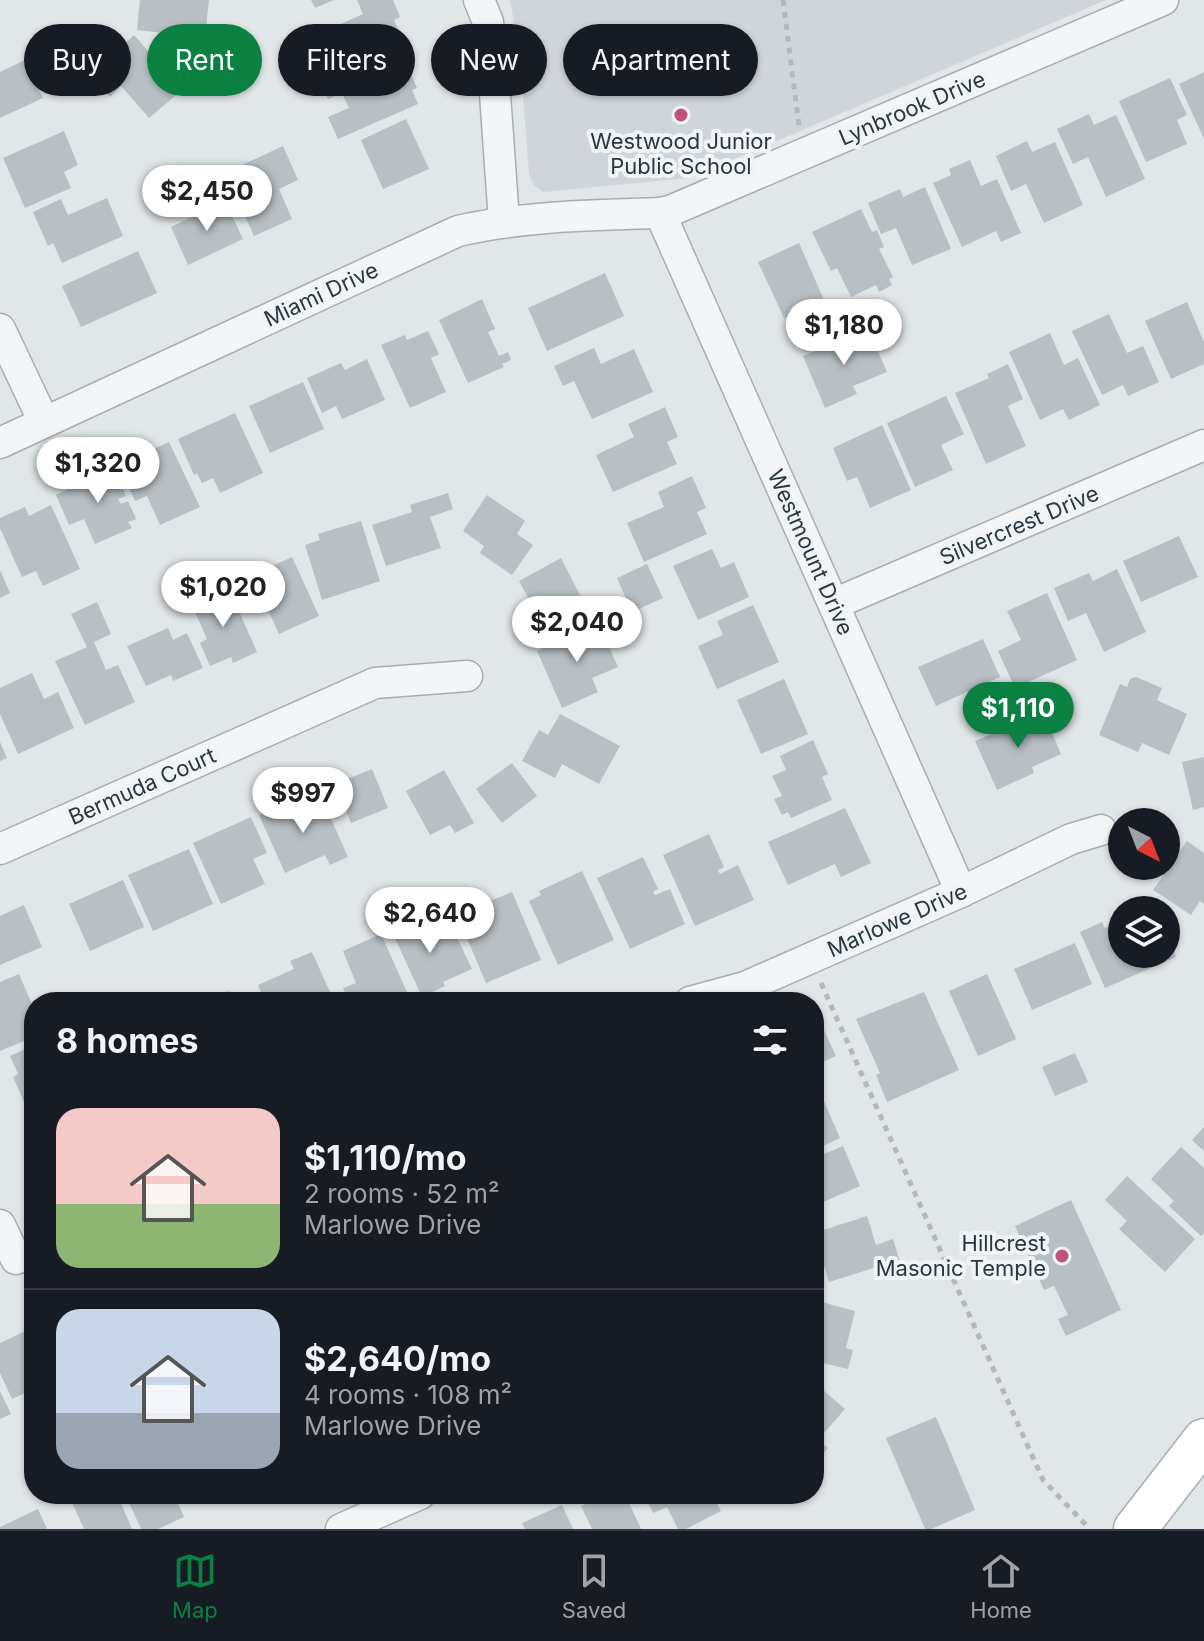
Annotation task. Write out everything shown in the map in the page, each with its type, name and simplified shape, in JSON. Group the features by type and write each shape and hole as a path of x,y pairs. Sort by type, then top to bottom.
{"main road":[{"path":"1135,1529 1204,1440"}],"street":[{"path":"479,0 488,22 504,221"},
{"name":"Lynbrook Drive","path":"660,213 1163,0"},
{"name":"Miami Drive","path":"0,443 458,231 504,221 660,213"},
{"name":"Westmount Drive","path":"660,213 961,892"},
{"path":"0,329 44,422"},
{"name":"Silvercrest Drive","path":"834,604 1204,445"},
{"name":"Bermuda Court","path":"0,849 375,683 467,676"},
{"name":"Marlowe Drive","path":"727,992 745,987 961,892 1071,839 1101,830"},
{"path":"0,1225 17,1259"},
{"path":"341,1529 397,1504"}],"path":[{"path":"783,0 803,154"},
{"path":"810,958 1043,1480 1089,1528"}],"shaded area":[{"name":"Westwood Junior Public School","path":"510,0 1106,0 690,178 543,192 534,185 529,174 523,96 547,96 547,24 514,24"}],"building":[{"path":"140,0 209,0 206,24 147,24 147,31 137,30"},
{"path":"311,0 334,0 315,8"},
{"path":"357,0 393,0 400,17 394,20 396,24 341,24 363,14"},
{"path":"134,35 147,50 147,96 175,96 149,118 130,96 131,38"},
{"path":"24,60 24,96 43,98 0,118 0,72"},
{"path":"1204,72 1204,139 1179,84"},
{"path":"1170,78 1187,115 1177,120 1187,144 1146,162 1119,101"},
{"path":"343,96 415,96 418,104 338,139 328,117 349,108"},
{"path":"1089,114 1094,125 1116,115 1145,179 1106,197 1088,157 1073,164 1057,129"},
{"path":"406,119 429,169 383,189 361,140"},
{"path":"64,131 78,165 64,172 71,188 25,208 3,158"},
{"path":"1027,141 1032,152 1055,142 1083,205 1044,223 1026,184 1011,191 996,156"},
{"path":"283,146 298,180 279,189 292,219 254,236 225,173"},
{"path":"970,160 981,186 997,179 1021,233 1001,242 996,231 962,247 933,183 951,175 949,169"},
{"path":"925,187 951,249 912,265 896,228 881,234 868,203 900,189 903,197"},
{"path":"107,198 123,236 62,263 53,243 48,246 33,212 61,199 68,215"},
{"path":"225,201 243,239 188,265 171,227"},
{"path":"861,209 872,232 877,230 884,247 879,249 893,277 889,279 892,285 879,292 876,285 851,297 837,268 831,271 812,232"},
{"path":"799,243 824,300 784,318 758,262"},
{"path":"138,251 157,293 81,327 62,286"},
{"path":"605,273 624,316 547,351 528,308"},
{"path":"482,299 495,329 488,332 499,356 508,352 511,360 502,364 504,367 468,383 439,320"},
{"path":"1187,302 1204,342 1204,364 1171,379 1145,321"},
{"path":"1109,314 1127,353 1143,346 1159,382 1128,396 1123,385 1102,395 1072,331"},
{"path":"868,328 887,372 853,386 857,394 825,408 803,356"},
{"path":"428,331 439,354 431,358 446,392 410,408 381,345 405,335 407,340"},
{"path":"1050,333 1064,365 1078,358 1100,405 1069,420 1063,409 1040,420 1009,352"},
{"path":"594,348 601,364 634,349 653,392 592,419 574,381 563,386 554,366"},
{"path":"367,359 385,400 342,419 336,406 322,413 307,378 341,363 345,370"},
{"path":"1008,364 1023,399 1008,406 1026,446 986,464 955,393 989,378 987,374"},
{"path":"303,382 324,429 270,453 249,406"},
{"path":"946,396 964,434 941,445 953,470 915,487 887,423"},
{"path":"665,407 678,437 667,442 677,464 613,492 596,455 634,437 628,424"},
{"path":"235,413 263,473 220,493 213,478 202,483 197,473 194,475 178,439"},
{"path":"882,425 911,490 870,508 857,477 847,481 833,448"},
{"path":"169,442 200,507 160,525 147,496 135,501 119,465"},
{"path":"114,469 126,496 118,499 121,504 128,501 136,519 128,522 132,528 95,544 84,519 69,525 56,495 72,487 70,482"},
{"path":"692,476 706,508 697,512 707,534 644,562 627,523 664,507 658,492"},
{"path":"448,493 453,509 430,517 441,548 386,566 372,525 412,512 410,505"},
{"path":"487,495 525,521 517,534 533,545 512,575 480,553 484,546 463,531"},
{"path":"51,505 80,569 43,586 36,571 22,577 0,528 0,518 25,507 29,516"},
{"path":"361,521 380,581 322,600 305,545 320,540 318,534"},
{"path":"1179,536 1198,577 1141,602 1123,561"},
{"path":"712,549 721,568 734,562 749,597 698,620 673,566"},
{"path":"292,557 319,616 279,634 252,575"},
{"path":"561,558 582,599 573,603 580,616 540,637 524,606 531,603 519,581"},
{"path":"647,564 663,598 632,612 617,578"},
{"path":"1117,569 1146,632 1104,652 1086,613 1068,621 1054,588 1089,573 1093,581"},
{"path":"0,570 10,593 0,598"},
{"path":"229,589 257,652 233,663 231,657 210,666 200,643 207,639 192,605"},
{"path":"1047,593 1077,660 1015,688 998,651 1021,640 1007,611"},
{"path":"97,602 111,634 94,642 106,670 118,665 135,702 85,725 55,661 87,647 71,614"},
{"path":"753,605 779,662 717,689 698,646 723,635 717,621"},
{"path":"599,624 618,667 592,678 598,692 562,708 537,651"},
{"path":"168,628 173,640 187,633 203,668 173,681 171,675 146,686 127,646"},
{"path":"983,639 1000,677 936,706 918,667"},
{"path":"32,673 44,699 58,692 74,728 18,754 0,714 0,688"},
{"path":"1136,677 1162,688 1157,700 1187,714 1169,755 1142,743 1138,752 1099,735 1120,684 1127,687 1130,679"},
{"path":"784,679 808,734 761,754 737,700"},
{"path":"1043,712 1061,754 1032,767 1034,773 997,790 975,741"},
{"path":"560,714 620,746 599,784 562,764 555,778 522,761 539,730 548,735"},
{"path":"813,740 828,774 822,777 832,800 791,818 788,812 782,815 774,799 782,796 772,776 786,770 780,756"},
{"path":"0,742 7,758 0,761"},
{"path":"1204,757 1204,807 1193,810 1182,762"},
{"path":"512,763 537,796 502,823 476,789"},
{"path":"372,769 388,808 351,823 335,784"},
{"path":"444,770 474,823 455,833 450,825 430,835 406,791"},
{"path":"290,801 293,808 304,803 308,810 324,803 348,857 330,865 325,855 285,873 259,815"},
{"path":"845,808 871,863 841,877 835,864 788,885 768,842"},
{"path":"251,817 267,853 253,859 265,884 221,904 193,843"},
{"path":"709,834 724,867 718,870 720,874 738,865 754,900 695,926 663,855"},
{"path":"1187,841 1204,853 1204,904 1200,901 1191,915 1180,908 1180,896 1162,896 1153,890 1160,880 1180,880 1180,851"},
{"path":"189,849 213,904 153,931 128,875"},
{"path":"643,857 658,889 653,892 655,895 670,889 685,924 630,949 597,878"},
{"path":"582,871 614,940 558,965 529,901 541,895 539,891"},
{"path":"123,880 144,927 90,951 69,904"},
{"path":"512,892 541,960 486,983 457,915"},
{"path":"24,905 42,947 0,965 0,916"},
{"path":"414,913 426,939 452,927 472,969 443,982 445,986 432,992 420,992 389,925"},
{"path":"1102,922 1105,928 1108,927 1108,968 1151,968 1105,988 1080,932"},
{"path":"381,934 407,992 345,992 343,988 356,983 343,951"},
{"path":"1075,943 1092,984 1032,1010 1014,969"},
{"path":"312,952 330,992 261,992 258,985 294,969 290,961"},
{"path":"19,974 27,992 24,992 24,1041 0,1051 0,982"},
{"path":"987,974 1016,1039 978,1056 949,991"},
{"path":"924,992 959,1070 887,1102 876,1075 880,1073 856,1019"},
{"path":"824,1030 836,1056 824,1061"},
{"path":"24,1050 24,1102 13,1077 18,1074 10,1056"},
{"path":"1075,1053 1088,1082 1055,1096 1042,1067"},
{"path":"824,1101 840,1138 824,1145"},
{"path":"1204,1127 1204,1151 1192,1140"},
{"path":"843,1146 860,1186 824,1202 824,1154"},
{"path":"1181,1147 1204,1168 1204,1233 1201,1236 1169,1206 1174,1201 1151,1179"},
{"path":"1127,1176 1195,1239 1165,1272 1119,1229 1127,1221 1105,1200"},
{"name":"Hillcrest Masonic Temple","path":"1071,1200 1121,1310 1066,1336 1058,1319 1068,1315 1054,1286 1044,1290 1015,1226"},
{"path":"867,1216 876,1245 893,1239 901,1265 879,1272 877,1267 829,1282 824,1266 824,1230"},
{"path":"824,1303 855,1311 846,1348 853,1350 848,1369 824,1363"},
{"path":"24,1332 24,1393 12,1399 0,1373 0,1343"},
{"path":"0,1391 11,1414 0,1419"},
{"path":"824,1391 845,1409 824,1433"},
{"path":"936,1417 975,1510 925,1529 886,1438"},
{"path":"73,1504 121,1504 132,1529 84,1529"},
{"path":"130,1504 178,1504 184,1517 158,1529 141,1529"},
{"path":"630,1504 641,1529 592,1529 581,1506"},
{"path":"649,1504 717,1504 721,1511 686,1529 678,1529 667,1507 653,1513"},
{"path":"562,1505 573,1529 525,1529 522,1523"},
{"path":"38,1509 47,1529 0,1529 0,1527"}],"place":[{"name":"Westwood Junior Public School","path":"681,115"},
{"name":"Hillcrest Masonic Temple","path":"1062,1256"}]}
